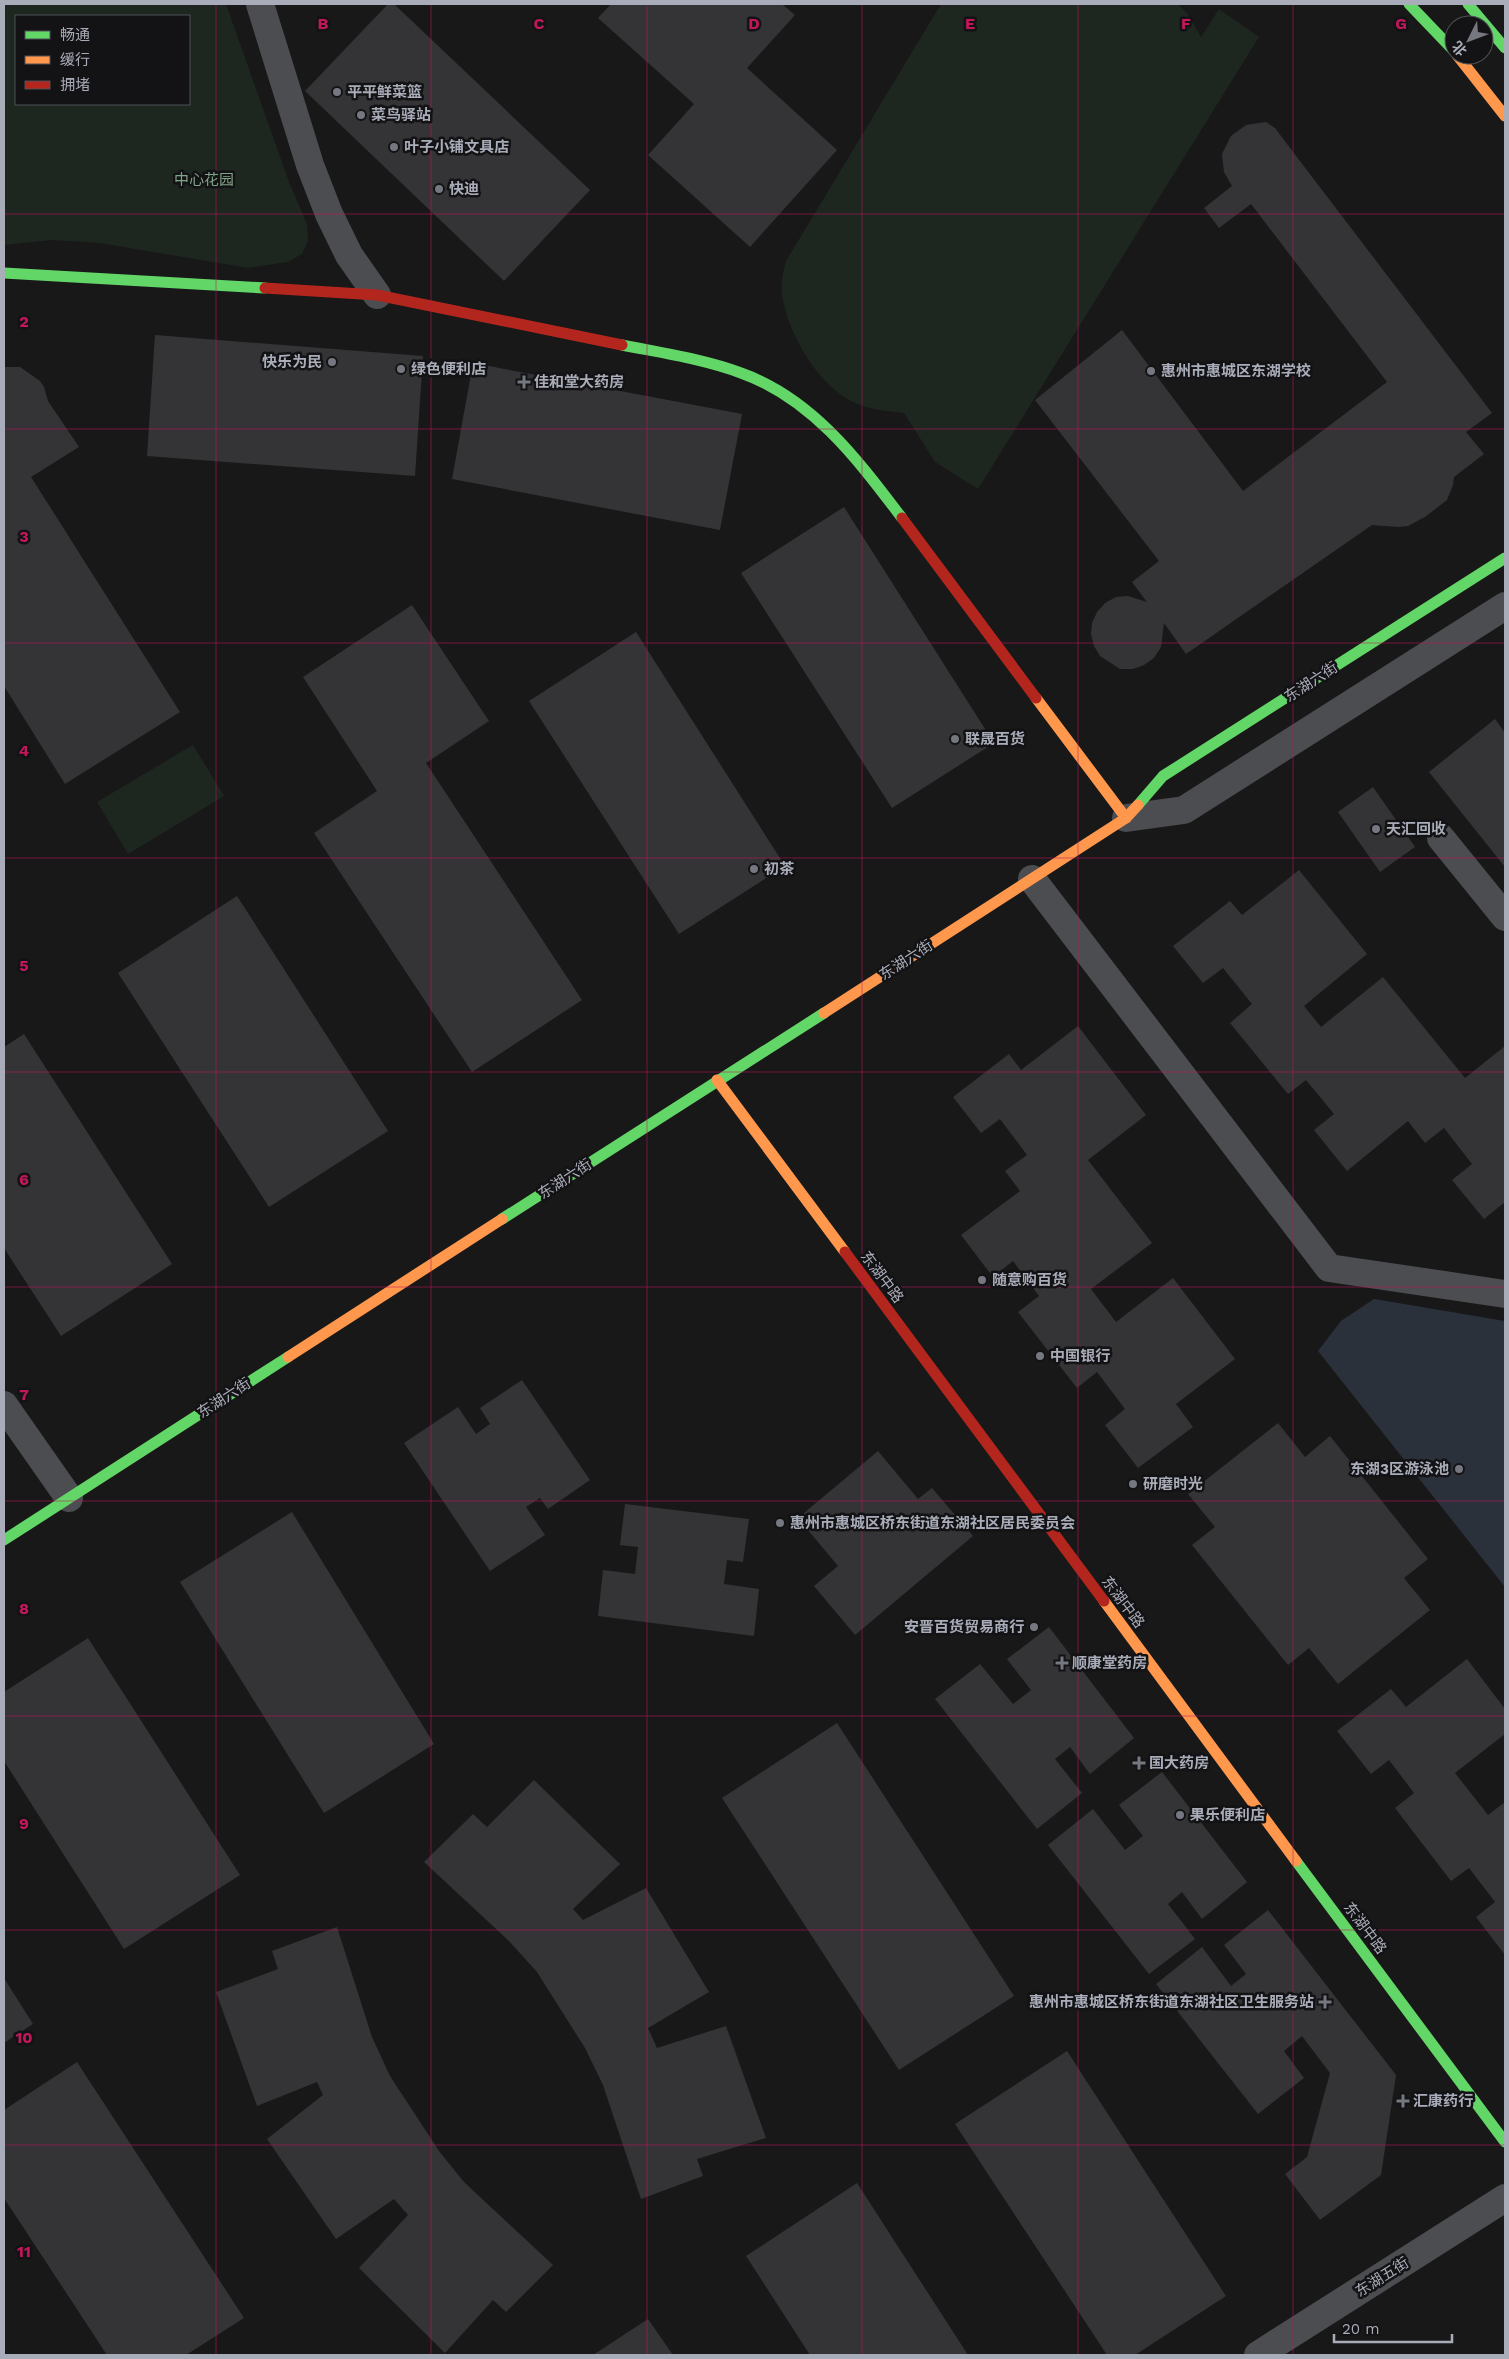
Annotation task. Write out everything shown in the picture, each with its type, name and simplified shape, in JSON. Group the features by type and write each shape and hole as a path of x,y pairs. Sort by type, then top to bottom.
{"street":[{"path":"260,4 310,164 329,214 349,255 377,295"},
{"path":"1410,4 1444,40"},
{"path":"1468,4 1505,48"},
{"path":"1466,65 1505,116"},
{"path":"4,274 82,276 377,295 718,366 742,373 793,399 836,436 882,491 1126,818"},
{"name":"东湖六街","path":"4,1540 1126,818 1163,776 1505,558"},
{"name":"东湖六街","path":"1126,818 1184,810 1505,606"},
{"path":"1441,838 1505,917"},
{"path":"1032,879 1329,1268 1505,1294"},
{"name":"东湖中路","path":"717,1080 1505,2142"},
{"path":"4,1405 69,1498"},
{"name":"东湖五街","path":"1258,2355 1505,2198"}],"green space":[{"name":"中心花园","path":"4,4 226,4 289,182 307,224 308,241 302,254 288,262 248,268 100,243 52,240 4,245"},
{"path":"941,4 1178,4 1187,13 1201,37 1219,9 1259,37 978,489 935,462 904,413 879,410 855,403 841,395 829,384 817,372 798,342 785,310 782,295 782,277 786,261"},
{"path":"193,745 224,796 128,854 97,802"}],"shaded area":[{"name":"东湖3区游泳池","path":"1374,1299 1505,1321 1505,1587 1318,1351 1341,1321"}],"building":[{"path":"388,4 394,4 590,190 504,281 305,91"},
{"path":"611,4 782,4 795,15 747,68 837,150 750,247 648,155 694,104 598,18"},
{"path":"1266,122 1275,128 1492,413 1466,432 1484,454 1454,477 1447,500 1425,517 1408,526 1372,525 1186,654 1164,623 1161,647 1154,658 1144,665 1133,669 1120,669 1100,656 1094,646 1091,634 1092,623 1097,612 1105,603 1116,597 1128,596 1147,602 1132,582 1159,561 1035,400 1122,330 1243,491 1387,382 1251,204 1219,228 1204,208 1232,186 1224,172 1222,154 1231,136 1246,125"},
{"path":"155,335 423,356 415,476 147,456"},
{"path":"473,363 742,414 720,530 452,479"},
{"path":"4,367 20,367 40,381 48,401 79,447 31,477 180,712 65,784 4,686"},
{"path":"844,507 994,743 892,808 741,573"},
{"path":"412,605 489,721 426,763 582,1000 472,1072 314,833 377,791 303,677"},
{"path":"636,632 785,866 679,934 529,701"},
{"path":"1495,719 1505,733 1505,867 1429,772"},
{"name":"天汇回收","path":"1373,787 1415,847 1380,872 1338,812"},
{"path":"1299,870 1367,954 1304,1006 1321,1027 1383,977 1465,1078 1505,1046 1505,1202 1484,1219 1452,1180 1472,1164 1444,1128 1425,1143 1408,1121 1347,1171 1314,1130 1334,1114 1306,1080 1288,1094 1230,1023 1252,1004 1223,968 1203,983 1173,946 1230,901 1242,915"},
{"path":"237,896 388,1131 269,1207 118,973"},
{"path":"1078,1026 1146,1115 1088,1160 1152,1243 1091,1289 1116,1322 1173,1278 1235,1359 1176,1404 1193,1427 1138,1468 1105,1425 1125,1409 1097,1372 1077,1388 1018,1312 1039,1296 1013,1261 993,1277 961,1235 1020,1191 1005,1171 1027,1155 1000,1119 981,1133 953,1097 1009,1054 1021,1070"},
{"path":"24,1034 172,1264 61,1336 4,1248 4,1047"},
{"path":"522,1380 590,1480 548,1509 540,1498 526,1507 545,1535 490,1571 404,1443 458,1407 476,1434 490,1424 480,1408"},
{"path":"1278,1423 1305,1457 1330,1436 1428,1559 1404,1578 1430,1610 1338,1684 1309,1648 1288,1665 1192,1545 1215,1527 1188,1494"},
{"path":"878,1451 918,1499 932,1488 973,1536 855,1635 814,1586 838,1566 798,1518"},
{"path":"625,1504 749,1519 743,1562 727,1560 724,1584 759,1589 754,1636 598,1616 603,1570 635,1574 638,1547 620,1545"},
{"path":"292,1512 434,1744 324,1813 180,1582"},
{"path":"1049,1627 1134,1738 1090,1774 1070,1747 1055,1759 1082,1793 1037,1829 935,1699 980,1664 1013,1704 1031,1690 1007,1659"},
{"path":"88,1638 240,1875 124,1949 4,1761 4,1692"},
{"path":"1467,1659 1505,1709 1505,1734 1455,1773 1488,1815 1505,1802 1505,1955 1476,1917 1495,1902 1469,1868 1451,1881 1395,1808 1414,1793 1389,1760 1371,1774 1337,1731 1391,1689 1406,1707"},
{"path":"837,1723 1014,1996 899,2070 722,1798"},
{"path":"1162,1772 1247,1882 1202,1919 1182,1892 1168,1904 1195,1939 1149,1974 1048,1845 1093,1809 1125,1850 1143,1836 1119,1805"},
{"path":"534,1780 620,1864 573,1909 583,1920 646,1888 709,1992 648,2028 657,2048 726,2026 766,2138 697,2159 703,2176 641,2199 603,2085 585,2048 537,1972 509,1941 424,1862 473,1814 487,1827"},
{"path":"1268,1910 1396,2075 1381,2175 1320,2220 1285,2174 1307,2157 1330,2073 1302,2036 1284,2051 1304,2078 1258,2114 1156,1984 1202,1947 1231,1986 1246,1974 1224,1945"},
{"path":"337,1927 372,2037 390,2076 439,2151 464,2182 553,2265 506,2312 493,2300 445,2353 359,2268 408,2215 394,2199 336,2239 267,2139 323,2095 317,2082 257,2106 216,1992 278,1969 272,1951"},
{"path":"4,1978 33,2024 4,2043"},
{"path":"1067,2051 1226,2296 1135,2355 1107,2355 955,2124"},
{"path":"77,2062 244,2318 186,2355 107,2355 4,2198 4,2110"},
{"path":"857,2183 968,2355 810,2355 746,2256"},
{"path":"648,2319 673,2355 593,2355"}],"traffic: fast":[{"path":"1409,4 1444,41"},
{"path":"1468,4 1505,48"},
{"path":"4,273 265,288"},
{"path":"622,345 727,368 766,384 790,398 832,433 868,474 902,518"},
{"path":"1138,805 1163,776 1505,558"},
{"path":"502,1219 824,1013"},
{"path":"4,1540 288,1357"},
{"path":"1296,1861 1505,2142"}],"traffic: slow":[{"path":"1465,65 1505,116"},
{"path":"1036,698 1126,818"},
{"path":"824,1013 1126,818 1138,805"},
{"path":"717,1080 845,1252"},
{"path":"288,1357 502,1219"},
{"path":"1104,1601 1296,1861"}],"traffic: jam":[{"path":"265,288 377,295 622,345"},
{"path":"902,518 1036,698"},
{"path":"845,1252 1104,1601"}],"place":[{"name":"平平鲜菜篮","path":"337,92"},
{"name":"菜鸟驿站","path":"361,115"},
{"name":"叶子小铺文具店","path":"394,147"},
{"name":"快迪","path":"439,189"},
{"name":"快乐为民","path":"332,362"},
{"name":"绿色便利店","path":"401,369"},
{"name":"惠州市惠城区东湖学校","path":"1151,371"},
{"name":"佳和堂大药房","path":"524,382"},
{"name":"联晟百货","path":"955,739"},
{"name":"天汇回收","path":"1376,829"},
{"name":"初茶","path":"754,869"},
{"name":"随意购百货","path":"982,1280"},
{"name":"中国银行","path":"1040,1356"},
{"name":"东湖3区游泳池","path":"1459,1469"},
{"name":"研磨时光","path":"1133,1484"},
{"name":"惠州市惠城区桥东街道东湖社区居民委员会","path":"780,1523"},
{"name":"安晋百货贸易商行","path":"1034,1627"},
{"name":"顺康堂药房","path":"1062,1663"},
{"name":"国大药房","path":"1139,1763"},
{"name":"果乐便利店","path":"1180,1815"},
{"name":"惠州市惠城区桥东街道东湖社区卫生服务站","path":"1325,2002"},
{"name":"汇康药行","path":"1403,2101"}]}
